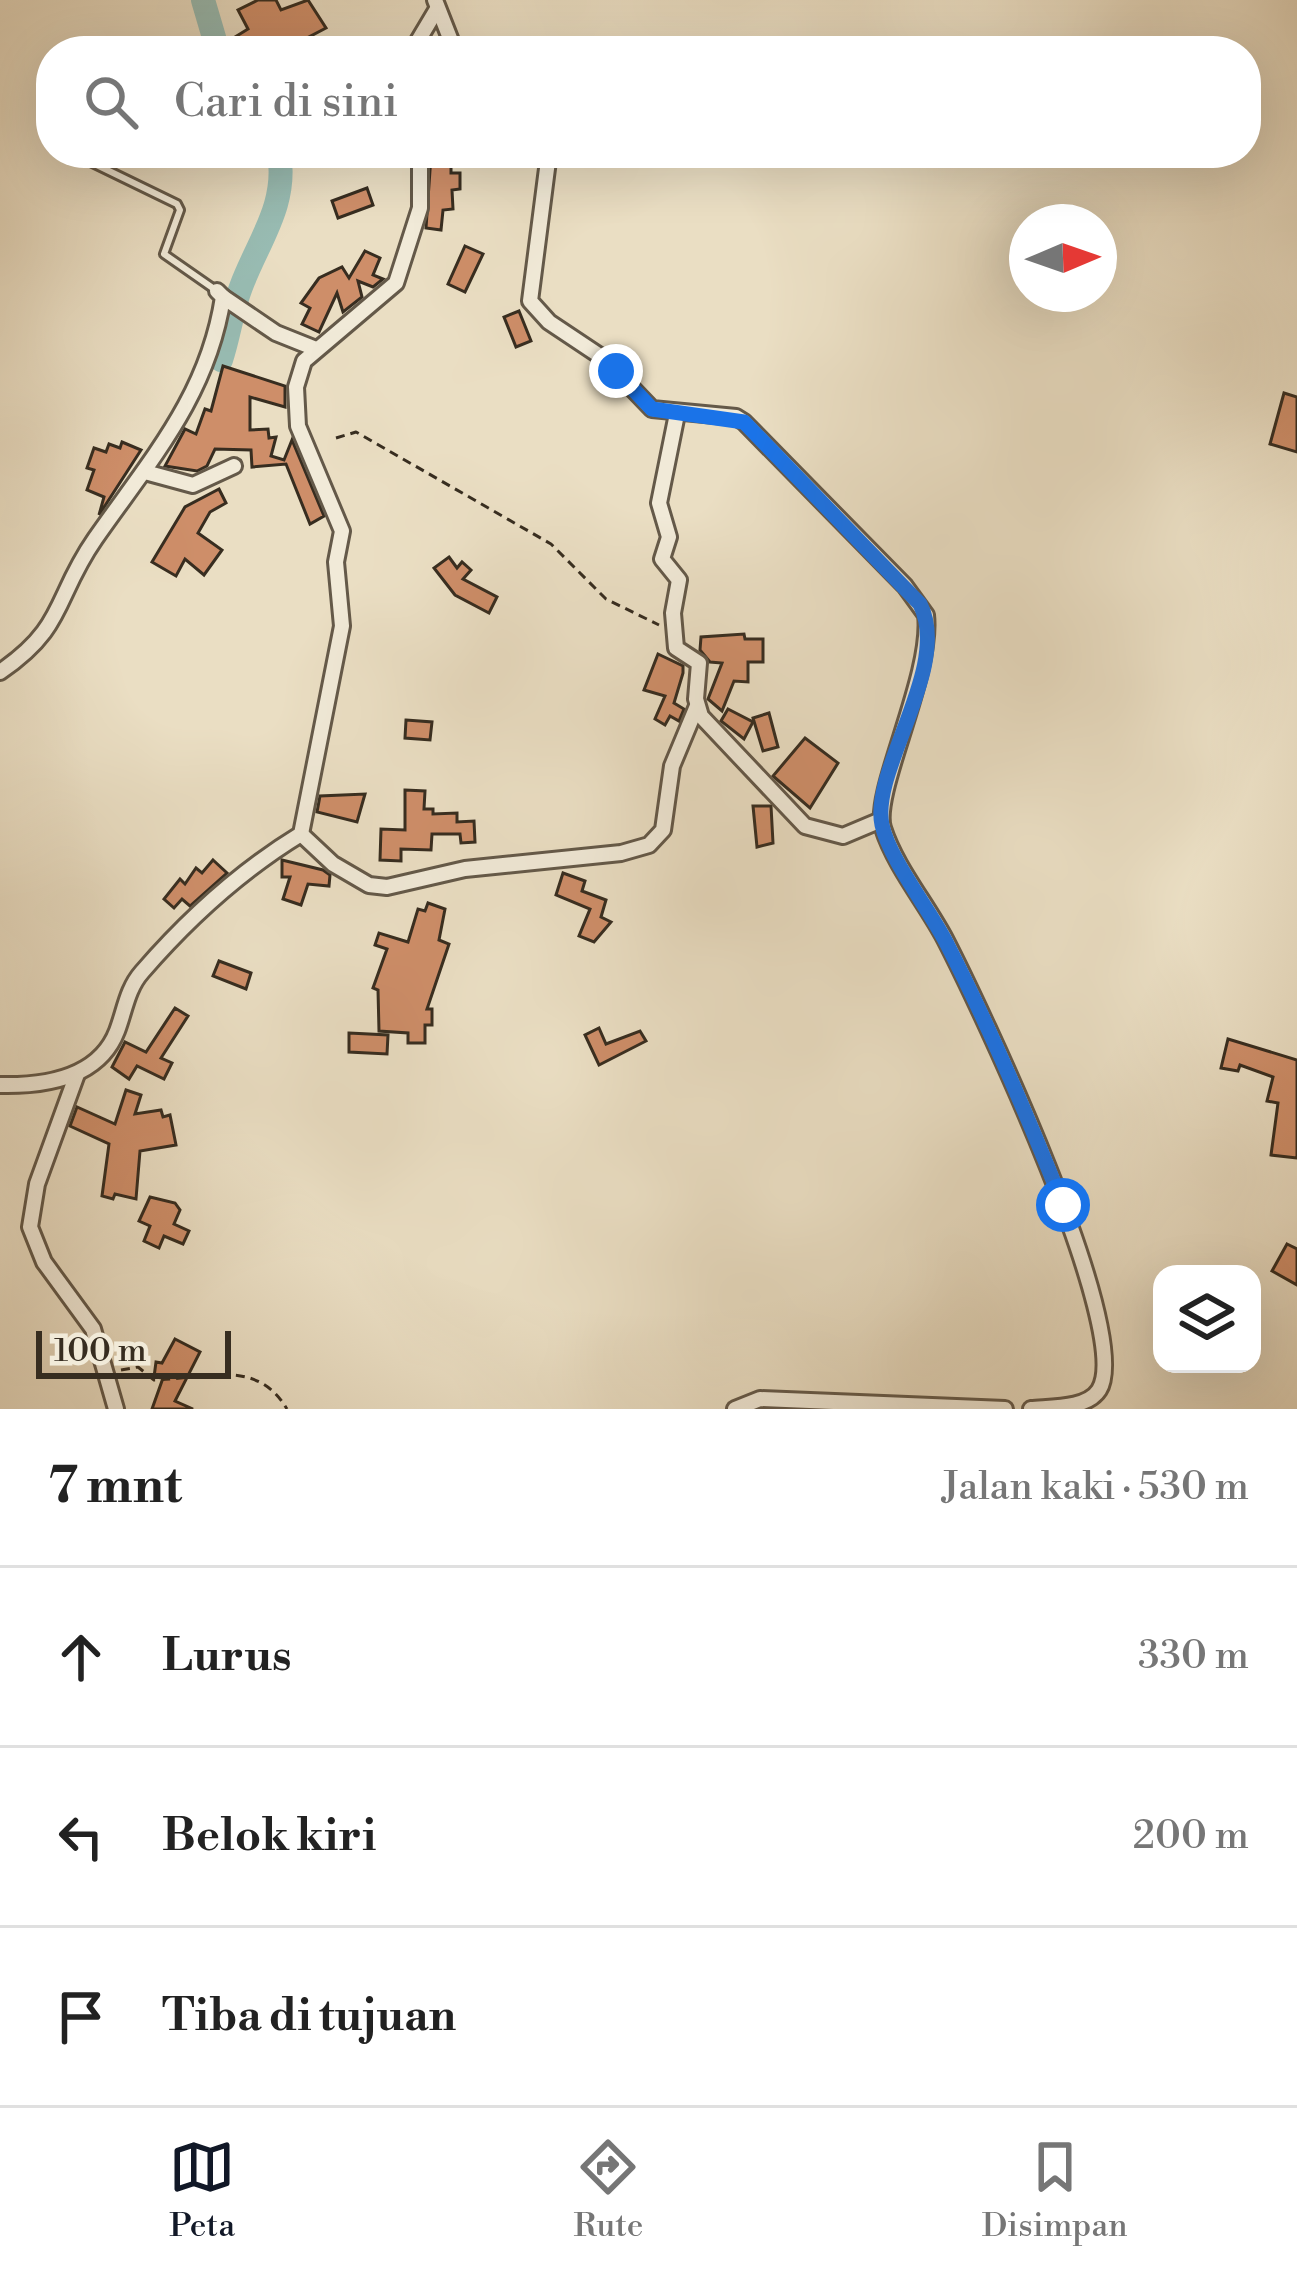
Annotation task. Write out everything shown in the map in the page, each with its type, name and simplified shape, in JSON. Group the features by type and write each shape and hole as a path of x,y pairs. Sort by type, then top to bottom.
{"street":[{"path":"420,36 436,3"},
{"path":"436,3 449,36"},
{"path":"116,1409 87,1317 44,1262 30,1227 37,1184 77,1074 110,1046 130,987 234,881 302,834 341,626 336,562 342,531 294,412 298,373 316,349 395,284 420,208 420,168"},
{"path":"547,168 530,301 549,322 603,358 646,405 744,422 920,604 927,625 918,684 881,820 976,1001 1063,1205 1103,1352 1105,1372 1098,1401 1030,1409"},
{"path":"0,672 47,633 93,542 151,475 202,382 226,299 276,333 316,349"},
{"path":"302,834 332,864 379,886 465,869 638,850 663,830 672,766 697,706 699,663 676,649 673,629 680,584 662,561 670,537 659,503 677,414"},
{"path":"151,475 193,484 234,466"},
{"path":"697,706 709,726 805,826 843,836 881,820"},
{"path":"0,1085 77,1074"},
{"path":"735,1409 760,1399 1005,1409"}],"lane":[{"path":"103,168 177,204 180,210 164,254 226,299"}],"path":[{"path":"337,438 356,432 476,505 509,518 551,544 606,599 673,629"},
{"path":"107,1372 138,1367 154,1380 236,1373 262,1380 287,1409"}],"building":[{"path":"258,0 276,0 281,10 308,0 326,28 311,36 237,36 248,29 238,10"},
{"path":"430,168 451,168 451,173 460,173 460,189 452,190 453,209 443,210 441,230 426,228"},
{"path":"367,188 373,205 338,218 332,201"},
{"path":"465,246 483,254 465,292 448,284"},
{"path":"365,251 380,258 373,275 383,279 373,287 358,281 362,297 343,312 337,293 319,332 302,324 310,308 301,303 319,278 342,267 349,278"},
{"path":"519,311 531,341 516,347 504,317"},
{"path":"223,366 285,386 285,407 250,397 250,430 268,429 269,438 276,437 271,456 284,460 292,440 324,516 310,524 286,464 252,467 251,450 215,449 207,466 197,471 165,466 185,429 196,434 205,409 211,411"},
{"path":"1284,393 1297,397 1297,452 1270,444"},
{"path":"122,442 141,450 99,515 104,497 87,490 94,470 87,468 94,448 106,452 109,444 120,448"},
{"path":"219,489 226,503 210,512 198,533 222,550 204,575 185,559 176,576 152,562 185,507"},
{"path":"449,557 457,568 462,562 471,570 463,579 497,597 489,613 455,595 434,568"},
{"path":"744,634 745,639 763,639 763,662 748,662 748,682 734,681 722,711 708,699 722,663 710,662 700,650 701,637"},
{"path":"658,654 683,666 674,703 684,709 679,721 670,716 665,725 655,719 665,696 644,690"},
{"path":"728,709 753,722 744,739 721,721"},
{"path":"769,713 778,747 763,751 753,718"},
{"path":"406,720 432,722 430,740 405,738"},
{"path":"805,738 838,763 810,808 773,776"},
{"path":"405,790 425,791 424,809 433,809 433,814 457,813 457,822 474,821 475,842 461,843 460,834 432,834 431,850 401,849 401,861 380,860 381,829 405,830"},
{"path":"365,794 357,822 317,812 320,796"},
{"path":"753,806 771,806 773,843 757,847"},
{"path":"213,860 227,873 190,906 182,899 174,908 164,899 180,879 185,884 196,868 202,873"},
{"path":"282,860 323,870 330,875 329,886 308,884 301,905 283,899 290,877 282,877"},
{"path":"563,873 585,881 582,891 606,900 601,917 611,922 594,942 579,936 590,909 556,895"},
{"path":"428,903 445,909 439,940 449,944 427,1009 432,1009 432,1025 425,1025 425,1043 408,1043 408,1033 379,1031 378,990 373,988 387,949 375,945 379,933 408,942 418,909 425,911"},
{"path":"219,961 251,973 246,989 213,976"},
{"path":"175,1008 188,1016 161,1058 172,1063 164,1079 137,1066 129,1079 112,1067 125,1042 146,1052"},
{"path":"599,1028 606,1044 640,1031 646,1041 599,1065 585,1035"},
{"path":"349,1033 388,1035 387,1054 349,1052"},
{"path":"1228,1039 1297,1060 1297,1158 1271,1155 1278,1103 1267,1101 1273,1077 1240,1065 1238,1071 1221,1068"},
{"path":"126,1090 141,1095 135,1114 161,1110 163,1117 170,1115 176,1145 140,1151 136,1199 115,1194 113,1199 102,1196 109,1144 70,1126 77,1107 115,1124"},
{"path":"150,1197 175,1203 180,1210 174,1224 189,1231 183,1244 164,1236 159,1248 144,1241 150,1226 139,1221"},
{"path":"1287,1244 1297,1249 1297,1285 1272,1271"},
{"path":"175,1339 200,1352 175,1401 193,1409 152,1409 163,1378 154,1377 156,1362 162,1363"}],"waterway":[{"path":"203,0 214,36"},
{"path":"221,360 238,296 275,206 281,168"}],"route":[{"path":"616,371 652,409 736,417 744,422 905,586 926,615 914,710 887,786 881,820 984,1018 1063,1205"}]}
